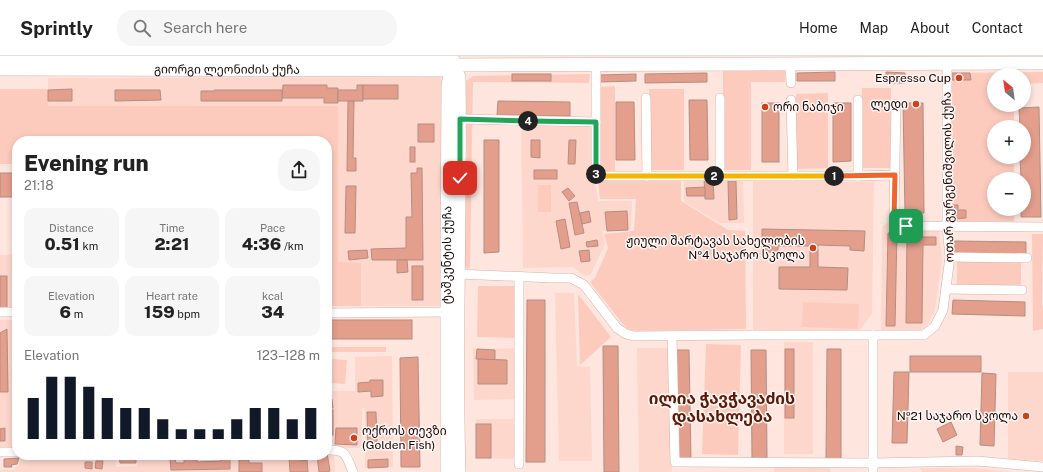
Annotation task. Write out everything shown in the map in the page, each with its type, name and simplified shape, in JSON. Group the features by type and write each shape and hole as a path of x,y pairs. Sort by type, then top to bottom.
{"street":[{"name":"გიორგი ლეონიძის ქუჩა","path":"0,57 175,61 453,60 596,64 1043,63"},
{"name":"ტაშკენტის ქუჩა","path":"453,60 459,77 460,119 458,274 459,472"},
{"name":"ტაშკენტის ქუჩა","path":"447,472 448,86 453,60"},
{"name":"გიორგი ლეონიძის ქუჩა","path":"0,69 175,61"},
{"path":"790,63 791,83"},
{"name":"ოთარ გურგენიშვილის ქუჩა","path":"458,274 571,278 584,284 617,328 626,334 634,336 924,335 936,326 943,310 950,257 947,227 947,63"},
{"path":"596,64 596,176 895,175"},
{"path":"646,98 647,176"},
{"path":"720,98 720,176"},
{"path":"791,100 793,176"},
{"path":"858,100 858,176"},
{"path":"896,104 894,220 899,225 947,227 1043,227"},
{"path":"460,119 596,122"},
{"path":"950,257 1027,258"},
{"path":"518,277 519,464"},
{"path":"946,289 1022,290"},
{"path":"0,312 12,312"},
{"path":"332,313 447,312"},
{"path":"672,336 675,462 873,468 977,461 1043,467"},
{"path":"872,336 873,468"},
{"path":"332,450 341,451 345,456 352,472"},
{"path":"0,452 12,452"}],"shaded area":[{"path":"723,70 785,71 785,82 751,82 751,170 723,170"},
{"path":"1031,72 1043,72 1043,83 1031,84"},
{"path":"949,73 987,73 987,112 1014,112 1014,120 987,120 987,164 1014,164 1014,172 987,172 987,216 1014,216 1014,221 949,221"},
{"path":"590,74 589,83 473,82 470,268 463,268 467,179 466,81 473,76"},
{"path":"441,77 440,306 361,306 361,263 338,263 338,106 48,106 48,78"},
{"path":"615,86 615,172 599,172 599,87"},
{"path":"862,88 891,88 890,168 861,168"},
{"path":"0,89 48,89 48,106 338,106 338,262 361,263 361,306 332,306 332,136 12,136 12,164 0,164"},
{"path":"649,89 684,89 684,170 649,170"},
{"path":"828,93 828,168 796,169 796,94"},
{"path":"521,122 594,124 594,176 598,201 632,201 631,229 602,231 605,244 591,274 585,276 573,267 523,268"},
{"path":"598,180 681,181 681,201 728,230 745,231 746,329 636,331 628,329 621,322 590,282 595,278 608,248 604,234 634,231 636,199 600,199"},
{"path":"684,180 743,180 744,223 720,223 684,202"},
{"name":"ჟიული შარტავას სახელობის №4 საჯარო სკოლა","path":"753,180 874,182 872,314 859,331 753,332"},
{"path":"538,185 551,185 551,212 538,212"},
{"path":"888,223 893,228 900,229 939,230 942,259 935,309 928,324 917,333 881,332 882,226"},
{"path":"1032,234 1043,234 1043,329 1033,331"},
{"path":"12,254 12,309 0,309 0,255"},
{"path":"957,260 1021,260 1021,288 957,287"},
{"path":"478,286 516,286 515,338 477,337"},
{"path":"555,293 574,293 577,366 590,367 592,461 559,461"},
{"path":"578,294 611,337 580,365"},
{"path":"803,302 859,304 858,329 802,327"},
{"path":"0,320 12,320 12,449 0,449"},
{"path":"784,342 813,342 813,454 784,454"},
{"path":"706,344 741,345 738,455 702,454"},
{"path":"332,347 386,347 386,352 332,352"},
{"path":"516,348 516,399 474,400 473,349"},
{"path":"637,348 669,348 672,472 639,472"},
{"path":"392,356 393,467 365,468 365,408 362,408 362,445 359,448 332,448 332,391 355,391 355,357"},
{"path":"332,359 347,360 345,384 332,383"},
{"name":"№21 საჯარო სკოლა","path":"1008,372 1043,372 1043,461 1008,459"},
{"path":"476,419 516,419 515,459 476,458"},
{"path":"332,452 334,452 335,472 0,472 0,470 14,470 21,460 115,460 116,467 137,466 137,460 332,460"},
{"path":"774,467 830,467 830,472 774,472"},
{"path":"920,468 971,468 1012,472 922,472"}],"building":[{"path":"835,72 835,81 797,81 797,73"},
{"path":"886,72 905,73 905,83 886,83"},
{"path":"707,73 707,82 645,83 645,74"},
{"path":"952,73 970,73 971,80 952,80"},
{"path":"512,74 551,74 551,81 512,81"},
{"path":"636,74 636,81 600,82 600,75"},
{"path":"283,85 327,85 327,88 338,88 338,103 324,103 324,98 282,98"},
{"path":"357,85 363,85 363,101 338,101 338,90 357,90"},
{"path":"363,85 398,85 398,99 363,99"},
{"path":"72,89 72,101 48,101 48,90"},
{"path":"115,90 160,90 161,100 115,101"},
{"path":"282,90 282,101 201,101 201,91"},
{"path":"689,100 707,100 708,160 690,160"},
{"path":"348,101 354,101 353,158 356,158 356,171 347,171"},
{"path":"498,101 570,102 570,116 497,115"},
{"path":"616,102 634,102 635,160 616,160"},
{"path":"762,103 779,103 779,162 762,162"},
{"path":"833,103 851,103 851,161 833,162"},
{"path":"903,103 923,103 924,213 905,213"},
{"path":"1031,107 1039,107 1041,217 1021,217 1031,216 1031,172 1021,172 1020,164 1031,164 1031,120 1020,120 1019,112 1031,112"},
{"path":"418,124 434,124 434,142 418,142"},
{"path":"484,140 499,140 499,252 484,253"},
{"path":"531,140 540,140 540,158 531,157"},
{"path":"569,140 576,140 575,164 568,164"},
{"path":"410,147 415,147 415,162 410,162"},
{"path":"417,168 422,168 423,260 372,260 371,249 406,248 406,217 412,217 411,173 417,173"},
{"path":"534,170 557,170 557,179 534,179"},
{"path":"0,173 12,173 12,197 0,197"},
{"path":"704,178 713,178 714,199 705,199"},
{"path":"728,181 736,181 737,219 729,220"},
{"path":"346,186 356,186 355,233 345,233"},
{"path":"705,187 705,196 687,196 686,188"},
{"path":"568,188 575,196 569,201 562,192"},
{"path":"577,202 584,233 575,235 569,203"},
{"path":"951,205 958,205 958,210 966,210 966,218 951,219"},
{"path":"589,211 591,222 582,224 580,213"},
{"path":"627,211 628,230 607,231 605,212"},
{"path":"565,219 570,247 561,249 556,221"},
{"path":"762,229 865,231 864,251 850,250 850,246 818,245 818,267 848,268 847,290 779,289 779,267 810,267 810,246 778,246 778,252 762,252"},
{"path":"888,233 897,233 895,326 886,326"},
{"path":"907,237 936,237 936,245 923,245 922,323 906,323"},
{"path":"597,240 598,246 587,247 586,242"},
{"path":"954,241 1026,242 1026,256 954,256"},
{"path":"367,250 368,258 349,260 348,251"},
{"path":"589,250 590,261 581,262 579,251"},
{"path":"397,260 407,260 408,272 397,273"},
{"path":"412,266 423,266 423,300 412,300"},
{"path":"0,276 7,276 7,308 0,308"},
{"path":"527,300 545,300 545,462 526,462"},
{"path":"953,300 1025,302 1025,316 952,314"},
{"path":"332,320 412,320 412,339 332,339"},
{"path":"7,329 8,392 0,392 0,333"},
{"path":"603,346 618,346 619,472 604,472"},
{"path":"477,349 495,350 495,360 476,359"},
{"path":"785,349 794,349 794,418 785,418"},
{"path":"827,349 841,349 841,459 826,459"},
{"path":"676,350 689,350 691,460 677,460"},
{"path":"751,350 766,350 767,458 752,459"},
{"path":"910,356 981,356 981,372 910,372"},
{"path":"418,357 420,467 401,467 400,358"},
{"path":"478,359 507,360 507,384 478,384"},
{"path":"894,372 909,372 907,443 892,443"},
{"path":"982,373 996,374 994,446 980,445"},
{"path":"370,380 383,380 383,396 371,397 371,391 358,392 358,383 370,382"},
{"path":"332,410 333,410 332,435"},
{"path":"367,412 376,412 377,443 381,443 381,448 368,449"},
{"path":"951,422 957,435 943,442 937,429"},
{"path":"476,424 491,424 491,458 476,458"},
{"path":"5,428 5,441 0,441 0,429"},
{"path":"336,428 357,428 357,445 335,444"},
{"path":"956,446 963,447 962,455 956,455"},
{"path":"4,459 18,460 17,464 11,465 12,467 4,467"},
{"path":"388,459 388,467 368,468 368,460"},
{"path":"120,460 136,460 136,463 120,463"},
{"path":"170,460 175,460 176,463 184,463 184,460 197,460 197,462 230,460 230,469 171,470"},
{"path":"239,460 249,460 249,463 262,463 262,472 239,472"},
{"path":"289,460 307,460 308,472 290,472"},
{"path":"318,460 328,460 330,471 319,472"},
{"path":"96,461 103,461 102,469 95,468"},
{"path":"85,462 92,462 92,469 85,468"}],"place":[{"name":"Espresso Cup","path":"959,78"},
{"name":"ლედი","path":"916,104"},
{"name":"ორი ნაბიჯი","path":"765,107"},
{"name":"ჟიული შარტავას სახელობის №4 საჯარო სკოლა","path":"813,248"},
{"name":"№21 საჯარო სკოლა","path":"1026,416"},
{"name":"ოქროს თევზი (Golden Fish)","path":"354,438"}],"district":[{"name":"ილია ჭავჭავაძის დასახლება","path":"722,407"}],"route":[{"path":"460,178 460,119 596,122 596,176 895,175 894,220 899,225 906,226"}]}
